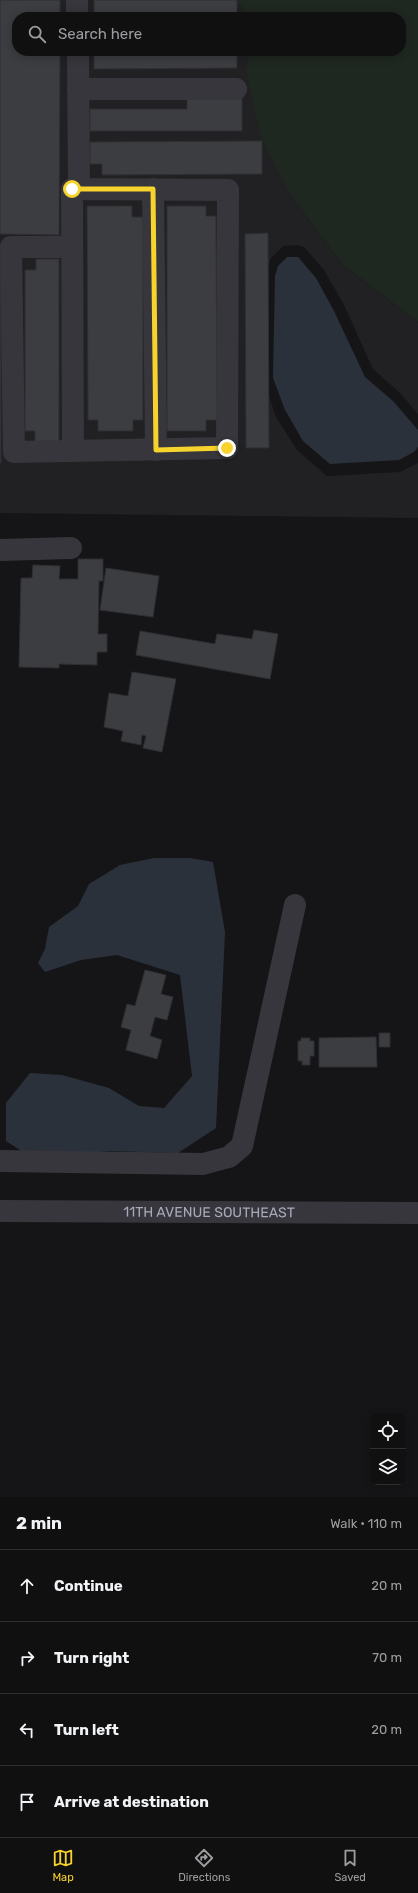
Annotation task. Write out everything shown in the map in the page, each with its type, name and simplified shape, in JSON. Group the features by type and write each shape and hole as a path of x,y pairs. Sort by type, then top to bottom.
{"street":[{"path":"77,0 78,12"},
{"path":"78,56 79,189"},
{"path":"78,89 236,89"},
{"path":"72,247 11,247 14,452 156,450 227,448 228,190 72,189 73,451"},
{"path":"153,189 156,450"},
{"path":"0,550 71,548"},
{"path":"0,1161 203,1164 230,1156 242,1146 295,905"},
{"name":"11TH AVENUE SOUTHEAST","path":"0,1211 418,1213"}],"shaded area":[{"path":"0,0 236,0 244,12 12,12 12,56 248,56 246,72 291,196 343,265 418,322 418,414 400,393 373,369 344,305 324,270 304,247 298,245 283,246 271,258 264,276 263,378 276,417 297,450 327,476 400,472 418,463 418,518 0,513"},
{"path":"236,0 418,0 418,322 343,265 291,196 261,138 246,71 248,56 406,56 406,12 244,11"},
{"path":"287,257 298,257 316,278 334,311 365,377 393,401 418,430 418,447 414,452 399,460 330,464 303,441 285,410 273,378 275,276 278,266"},
{"path":"154,858 190,858 213,862 225,932 216,1128 178,1153 108,1151 34,1159 6,1141 6,1103 30,1073 62,1075 109,1088 139,1106 164,1108 192,1076 180,975 117,955 81,960 45,972 38,963 45,949 49,927 78,906 89,884 120,865"}],"building":[{"path":"0,0 60,0 60,12 12,12 12,56 60,56 59,235 0,234"},
{"path":"94,0 237,0 237,12 94,12"},
{"path":"94,56 237,56 237,68 94,69"},
{"path":"187,98 242,98 242,131 90,131 90,109 187,109"},
{"path":"262,141 262,174 102,175 102,164 90,164 90,142"},
{"path":"87,206 132,206 132,217 143,217 143,420 133,420 133,431 98,431 98,420 88,420"},
{"path":"167,206 206,206 206,216 216,216 217,420 206,420 206,431 167,431"},
{"path":"268,233 269,448 246,448 245,234"},
{"path":"1,259 1,463 0,463"},
{"path":"36,259 59,259 59,442 35,442 35,431 25,431 25,270 36,270"},
{"path":"78,559 103,559 103,581 99,581 98,634 107,634 107,652 97,652 97,665 59,664 59,668 19,667 21,578 32,578 33,565 60,566 59,579 78,579"},
{"path":"106,568 159,576 153,617 100,610"},
{"path":"254,630 278,634 270,679 136,655 140,631 215,644 217,634 252,639"},
{"path":"132,672 176,679 162,752 143,748 146,736 142,735 141,745 121,741 123,731 104,727 109,693 128,696"},
{"path":"145,970 166,975 161,994 173,997 167,1020 155,1017 150,1036 162,1040 157,1059 126,1050 131,1030 121,1027 127,1004 135,1006"},
{"path":"379,1033 390,1033 390,1047 379,1047"},
{"path":"376,1037 377,1067 319,1067 319,1038"},
{"path":"301,1038 310,1038 310,1041 314,1041 314,1056 310,1056 310,1065 302,1065 302,1061 298,1061 298,1041 301,1041"}],"route":[{"path":"72,189 153,189 156,450 227,448"}]}
